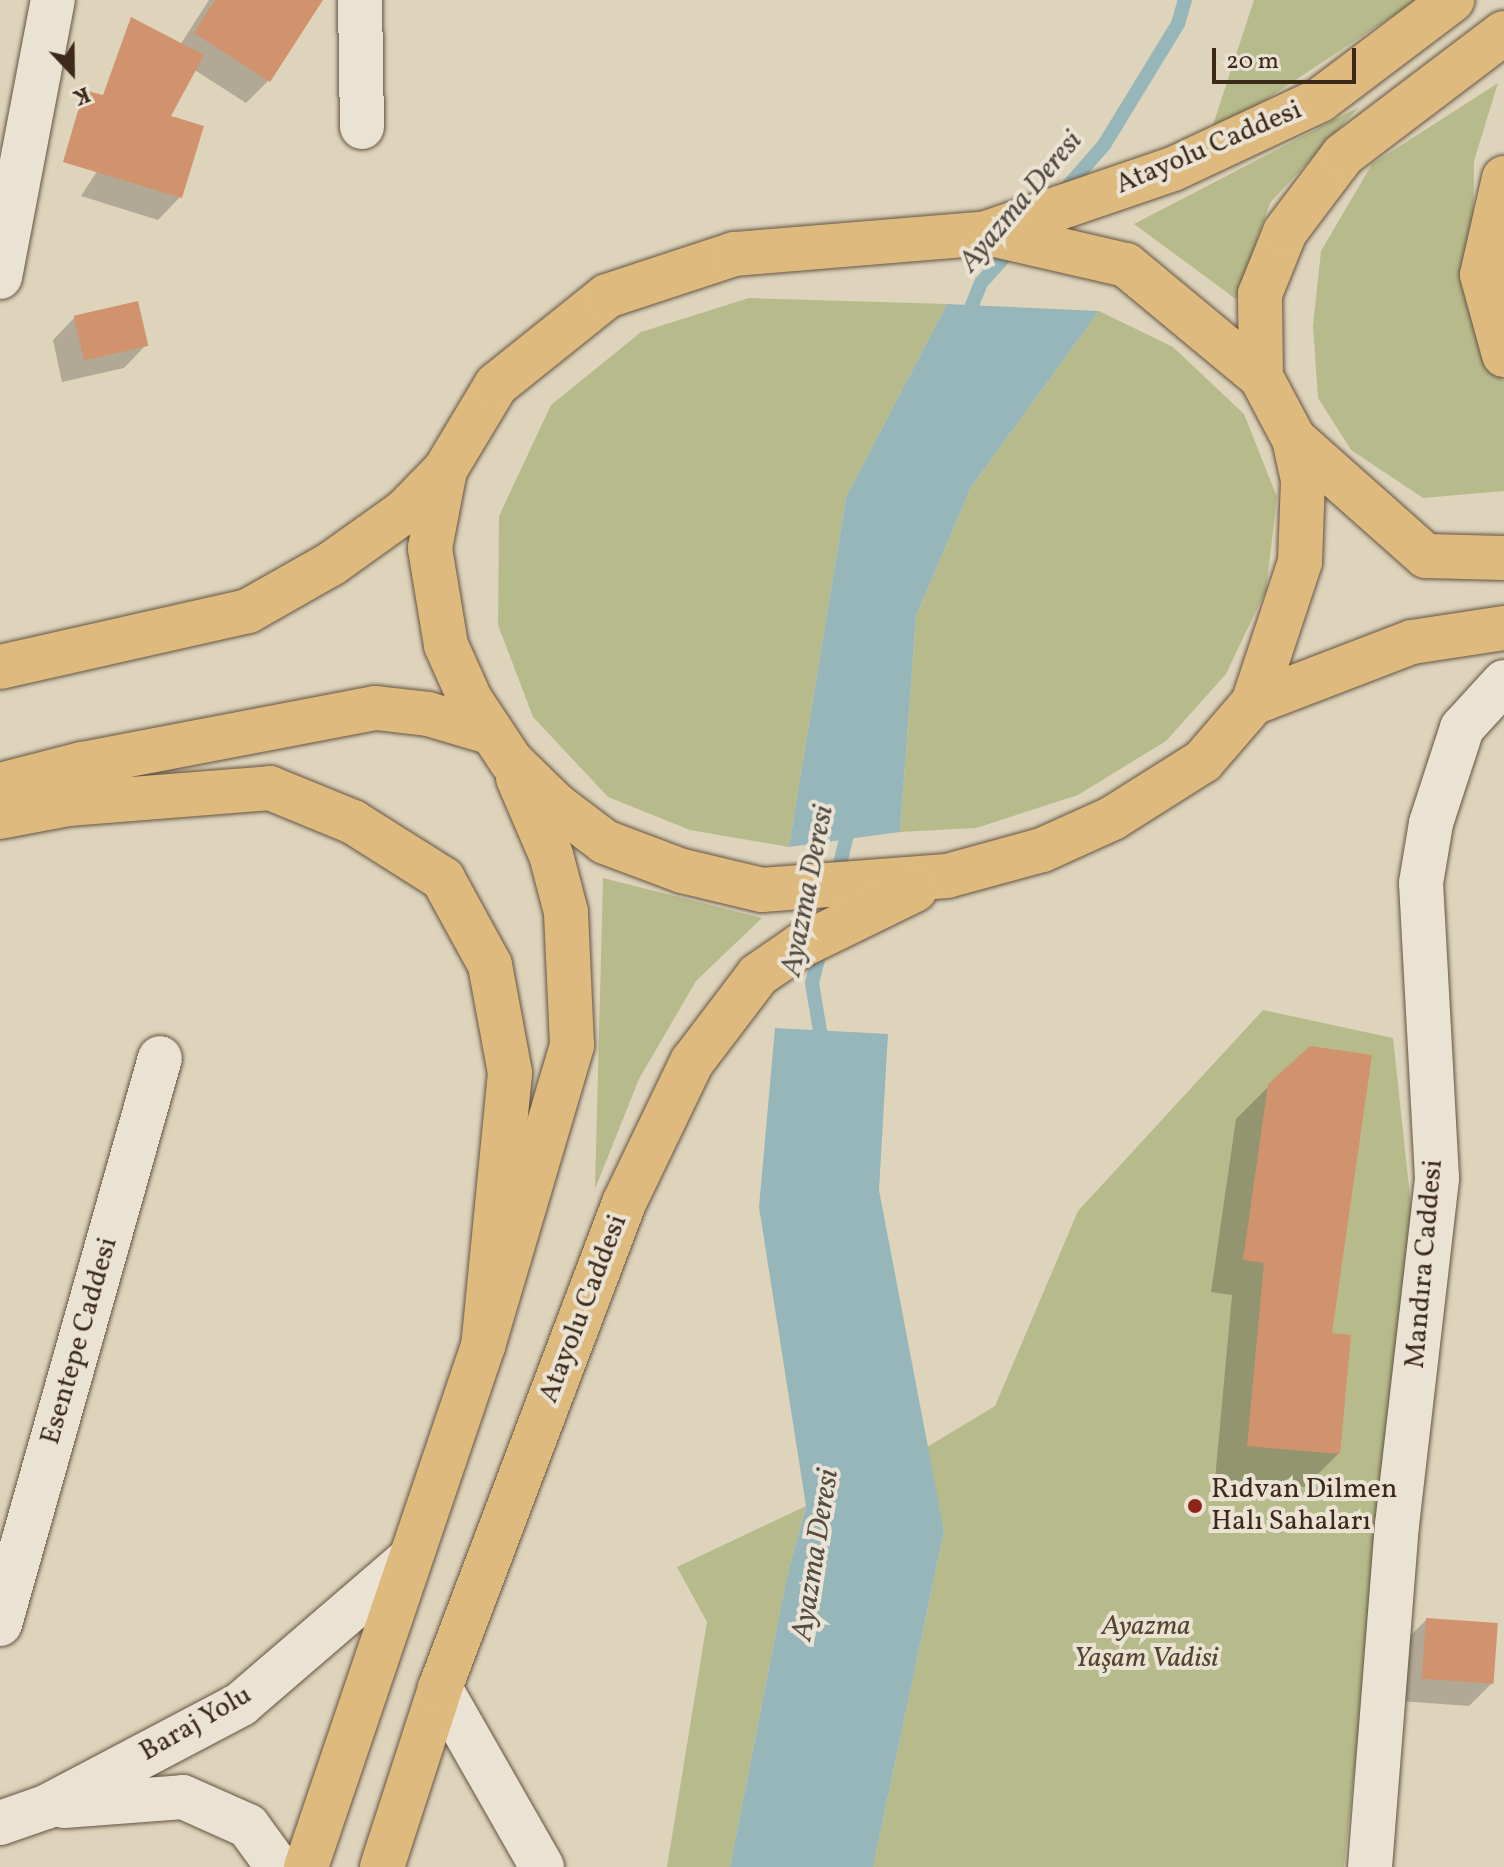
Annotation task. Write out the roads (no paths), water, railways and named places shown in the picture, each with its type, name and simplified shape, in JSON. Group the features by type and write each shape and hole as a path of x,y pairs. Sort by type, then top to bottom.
{"main road":[{"name":"Atayolu Caddesi","path":"987,233 1173,169 1320,100 1452,0"},
{"path":"1261,377 1260,294 1285,232 1343,155 1504,33"},
{"path":"1504,178 1482,275 1504,355"},
{"path":"0,667 248,611 343,556 405,511 445,470 496,385 607,296 734,254 987,233 1126,265 1154,283 1261,377 1294,439 1303,480 1300,562 1253,703 1203,761 1113,818 1042,850 947,876 762,890 682,871 605,842 556,805 501,747 428,714 376,708 82,764 0,785"},
{"path":"1294,439 1426,556 1504,558"},
{"path":"306,1867 407,1561 483,1346 572,1045 566,912 551,855 501,747 470,699 446,645 430,548 445,470"},
{"path":"1253,703 1412,642 1504,628"},
{"path":"0,817 68,804 270,788 353,822 443,879 490,965 510,1073 483,1346"},
{"name":"Atayolu Caddesi","path":"382,1867 440,1688 624,1203 692,1062 758,975 865,911 947,876"}],"street":[{"path":"0,277 53,0"},
{"path":"360,0 362,127"},
{"name":"Mandıra Caddesi","path":"1370,1867 1397,1525 1437,1178 1421,883 1431,823 1462,728 1504,682"},
{"name":"Esentepe Caddesi","path":"0,1624 160,1058"},
{"name":"Baraj Yolu","path":"0,1823 46,1807 241,1704 407,1561"},
{"path":"440,1688 542,1867"},
{"name":"Baraj Yolu","path":"46,1807 183,1797 248,1826 278,1867"}],"water":[{"path":"947,304 1099,311 971,487 916,616 900,832 789,847 846,497"},
{"path":"775,1028 888,1034 879,1190 944,1531 873,1867 730,1867 786,1581 806,1506 759,1207"}],"waterway":[{"name":"Ayazma Deresi","path":"1061,194 1104,145 1178,24 1185,0"},
{"name":"Ayazma Deresi","path":"966,320 981,283 1015,245"},
{"name":"Ayazma Deresi","path":"836,880 850,823"},
{"name":"Ayazma Deresi","path":"822,944 812,983 823,1049"}],"place":[{"name":"Rıdvan Dilmen Halı Sahaları","path":"1195,1506"}],"park label":[{"name":"Ayazma Yaşam Vadisi","path":"1146,1643"}]}
